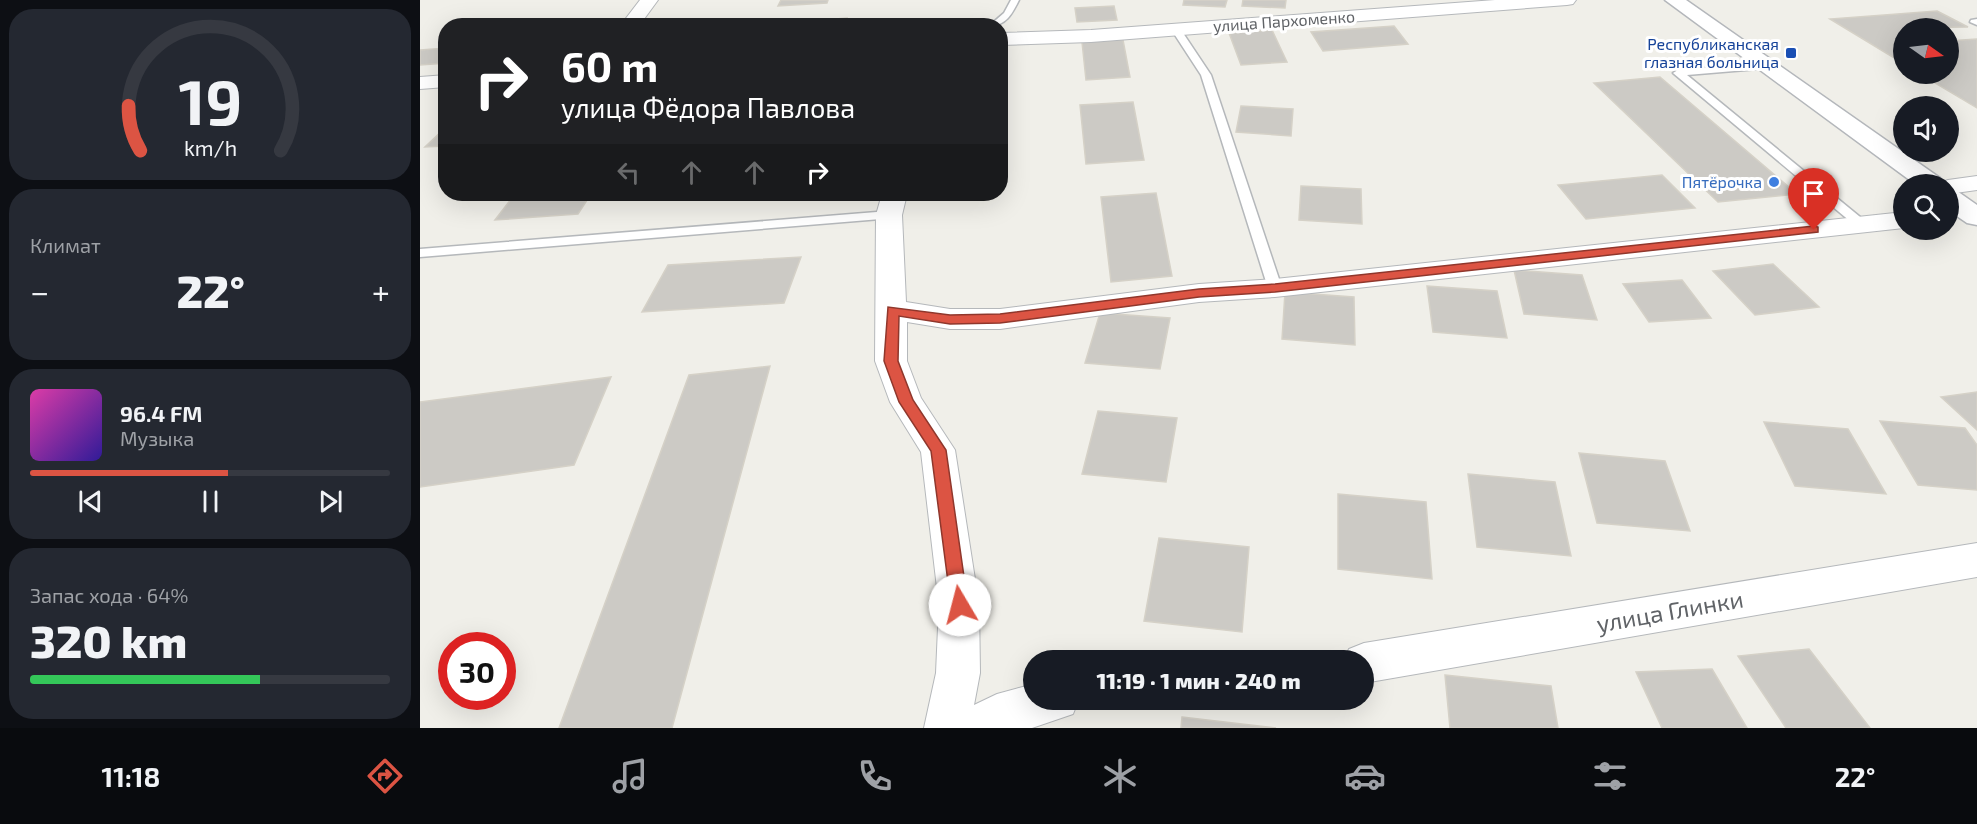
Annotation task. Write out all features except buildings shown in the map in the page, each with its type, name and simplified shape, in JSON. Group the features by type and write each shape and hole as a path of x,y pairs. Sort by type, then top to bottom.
{"street":[{"path":"635,18 649,0"},
{"name":"улица Пархоменко","path":"1008,39 1091,36 1567,0"},
{"path":"1674,0 1917,174"},
{"path":"420,83 438,82"},
{"path":"1959,185 1977,183"},
{"path":"892,204 891,361 906,402 938,450 960,605 958,673 947,728"},
{"path":"892,310 950,319 1000,319 1199,293 1275,288 1893,221"},
{"name":"улица Глинки","path":"1374,661 1977,560"},
{"path":"977,728 998,716 1023,709"}],"lane":[{"path":"1003,18 1008,14 1015,0"},
{"path":"1176,30 1206,75 1275,288"},
{"path":"1767,66 1678,73 1861,224"},
{"path":"421,254 892,204"}],"place":[{"name":"Республиканская глазная больница","path":"1791,53"},
{"name":"Пятёрочка","path":"1774,182"}],"route":[{"path":"960,605 938,450 906,402 891,361 892,310 950,319 1000,319 1199,293 1275,288 1814,230"}]}
